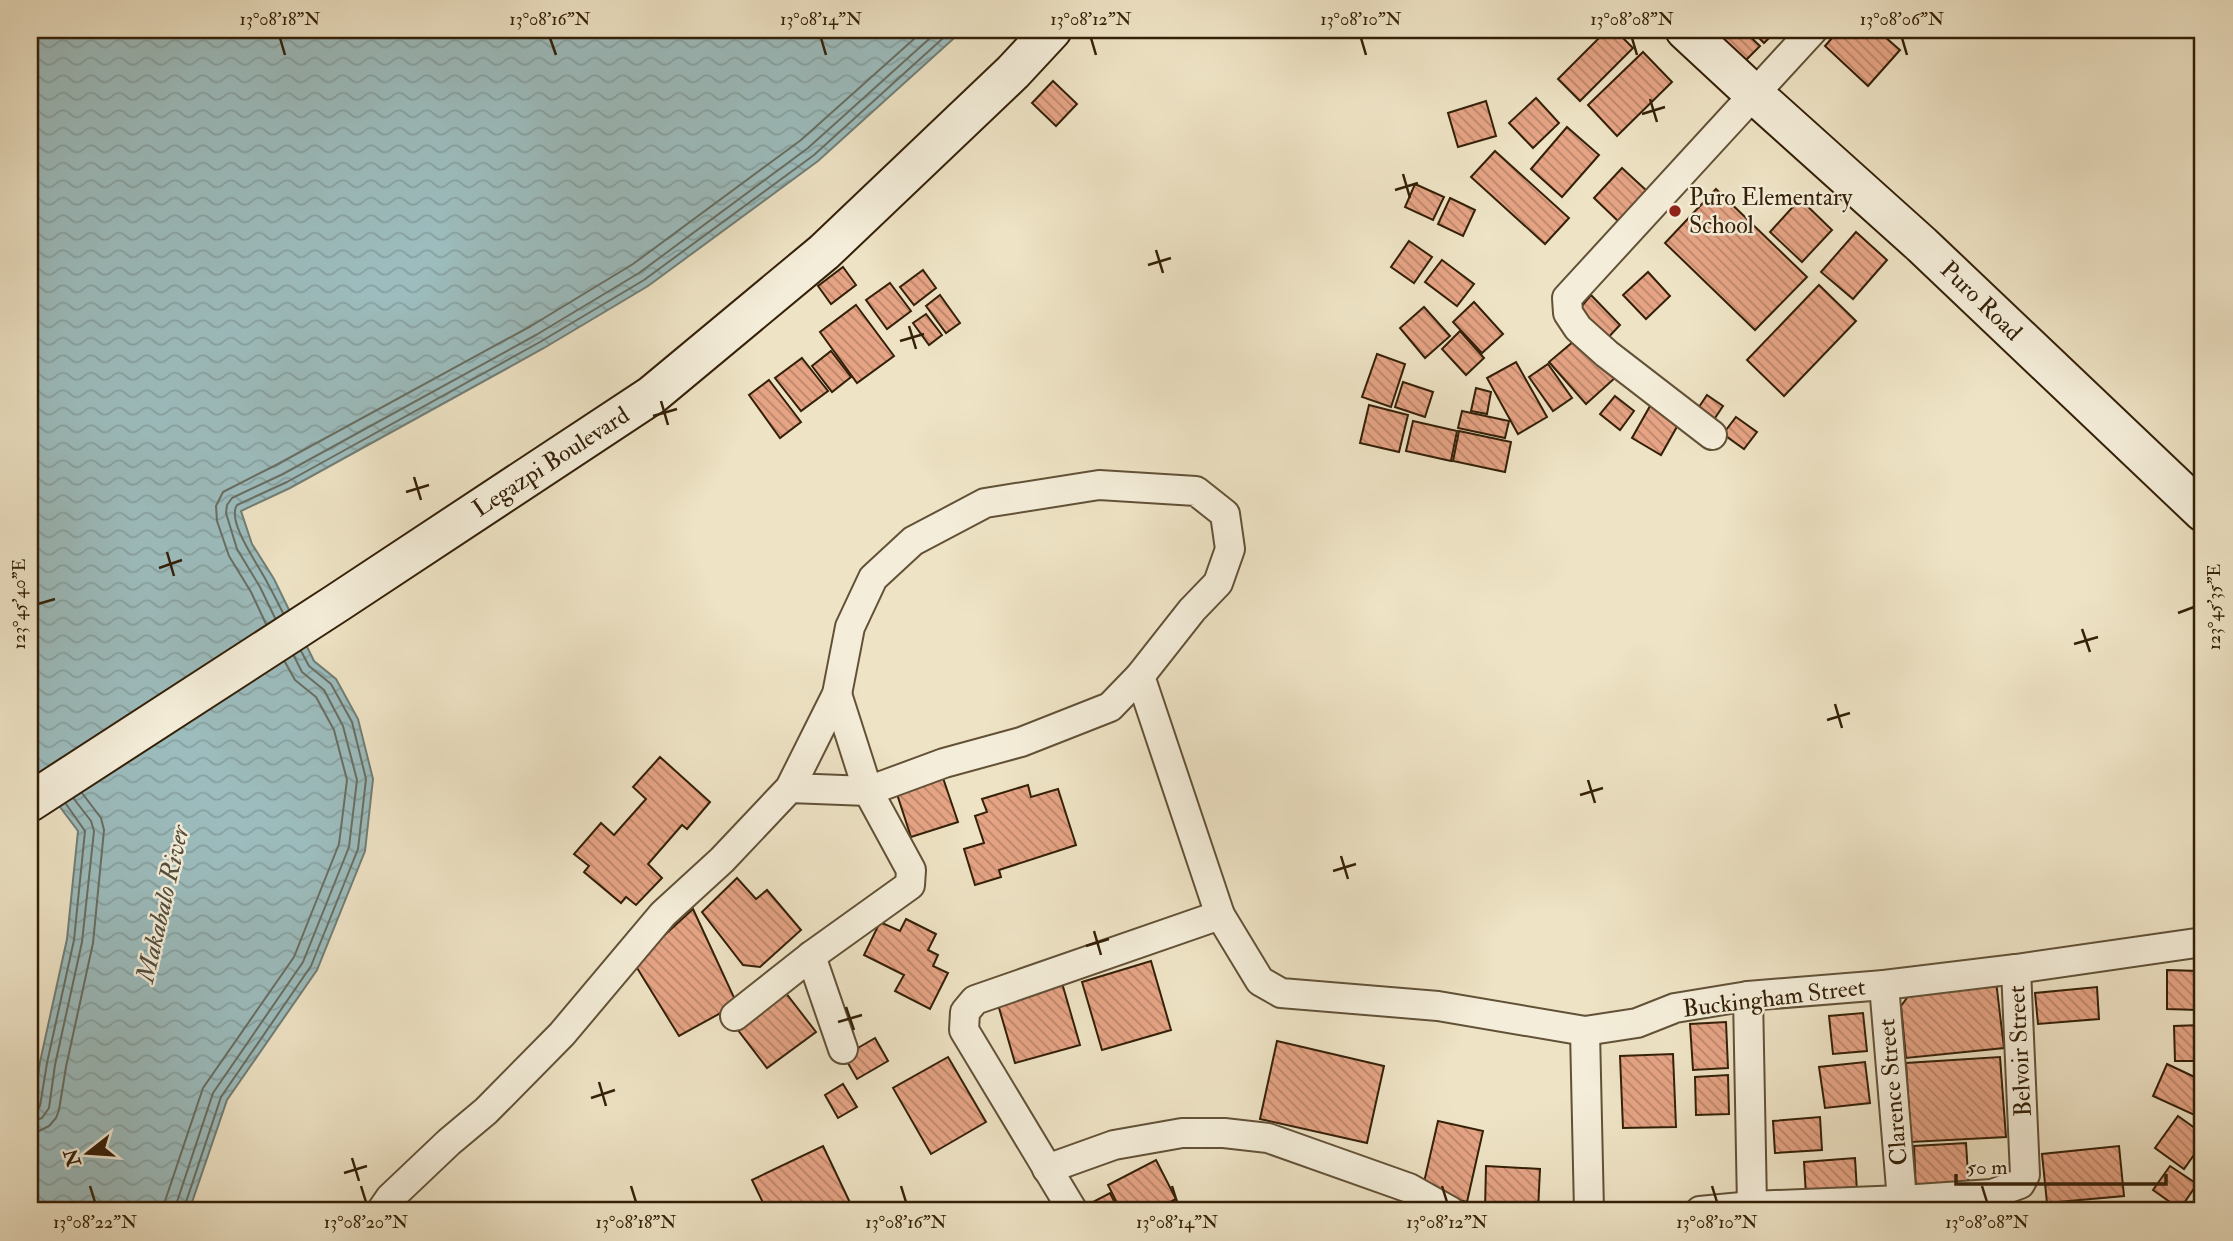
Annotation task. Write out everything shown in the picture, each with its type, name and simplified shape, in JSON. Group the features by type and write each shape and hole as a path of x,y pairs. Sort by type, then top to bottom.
{"street":[{"name":"Legazpi Boulevard","path":"30,802 652,395 824,252 1013,72 1052,30"},
{"name":"Puro Road","path":"1685,30 1922,245 2203,512"},
{"path":"1712,435 1607,354 1578,328 1568,313 1567,298 1813,30"},
{"path":"381,1211 390,1198 486,1111 562,1034 663,914 722,860 790,788 837,694 850,627 873,578 913,541 985,503 1099,485 1196,491 1225,514 1230,549 1218,583 1192,610 1140,676 1110,707 1021,742 944,763 868,791 790,788"},
{"name":"Buckingham Street","path":"1140,676 1220,915 1260,981 1281,993 1438,1006 1585,1031 1637,1023 1675,1008 1748,996 1884,985 2203,942"},
{"path":"735,1016 811,956 910,885 911,870 868,791 837,694"},
{"path":"1073,1211 964,1030 965,1012 975,1000 1220,915"},
{"path":"811,956 843,1049"},
{"name":"Belvoir Street","path":"1902,1200 1992,1194 2020,1184 2025,1175 2016,969"},
{"name":"Clarence Street","path":"1884,985 1902,1200"},
{"path":"1748,996 1752,1206"},
{"path":"1585,1031 1589,1211"},
{"path":"1047,1169 1114,1145 1182,1133 1235,1134 1268,1138 1409,1188 1450,1211"},
{"path":"1700,1211 1752,1206 1902,1200"}],"water":[{"name":"Makabalo River","path":"30,30 963,30 818,161 648,286 544,348 290,488 241,511 252,544 274,579 314,661 336,679 358,719 373,779 365,851 317,970 227,1100 189,1211 30,1211 30,1128 40,1062 67,939 78,831 30,767"}],"building":[{"path":"1607,30 1615,30 1633,48 1580,101 1558,79"},
{"path":"1713,30 1743,30 1760,46 1742,64 1710,33"},
{"path":"1751,30 1777,30 1764,43"},
{"path":"1839,30 1877,30 1900,50 1868,86 1825,46"},
{"path":"1643,52 1672,82 1617,136 1588,105"},
{"path":"1053,81 1077,104 1056,126 1032,103"},
{"path":"1536,98 1559,123 1533,148 1509,123"},
{"path":"1486,101 1496,136 1458,147 1448,113"},
{"path":"1567,127 1599,155 1562,197 1531,169"},
{"path":"1495,151 1569,218 1545,244 1471,177"},
{"path":"1622,168 1647,191 1618,221 1594,198"},
{"path":"1415,184 1444,197 1433,220 1405,207"},
{"path":"1716,189 1807,277 1755,330 1665,243"},
{"path":"1450,198 1475,210 1463,236 1438,224"},
{"path":"1800,199 1832,230 1802,262 1770,232"},
{"path":"1856,232 1887,260 1853,299 1821,272"},
{"path":"1409,241 1432,257 1414,283 1391,267"},
{"path":"1442,260 1474,284 1457,306 1425,282"},
{"path":"843,267 856,285 831,304 818,286"},
{"path":"923,270 936,288 914,305 900,287"},
{"path":"1648,272 1670,296 1646,319 1623,295"},
{"path":"890,283 911,311 887,329 866,300"},
{"name":"Puro Elementary School","path":"1819,285 1856,321 1784,396 1747,360"},
{"path":"940,295 960,323 946,333 926,306"},
{"path":"1591,295 1620,325 1604,342 1576,313"},
{"path":"1474,302 1503,334 1482,353 1453,322"},
{"path":"856,305 894,356 857,383 820,332"},
{"path":"1424,307 1450,336 1425,358 1400,328"},
{"path":"926,314 942,335 929,345 913,323"},
{"path":"1460,331 1484,358 1466,375 1442,349"},
{"path":"1580,336 1616,377 1586,404 1549,362"},
{"path":"831,351 851,377 832,392 812,366"},
{"path":"1377,354 1405,364 1391,407 1362,397"},
{"path":"802,358 828,391 801,411 775,378"},
{"path":"1516,362 1547,417 1518,434 1487,378"},
{"path":"1548,364 1572,398 1553,411 1529,377"},
{"path":"769,380 801,422 780,438 749,395"},
{"path":"1403,382 1433,392 1425,417 1395,407"},
{"path":"1476,388 1491,392 1487,414 1471,411"},
{"path":"1707,395 1723,406 1709,427 1693,416"},
{"path":"1615,396 1634,411 1620,430 1600,414"},
{"path":"1654,399 1683,416 1661,455 1632,438"},
{"path":"1369,405 1408,415 1399,452 1360,443"},
{"path":"1462,411 1509,421 1505,438 1458,428"},
{"path":"1736,417 1757,432 1744,449 1723,434"},
{"path":"1413,421 1457,431 1451,461 1406,451"},
{"path":"1459,431 1511,442 1505,472 1453,461"},
{"path":"660,757 710,802 687,829 682,825 648,864 662,878 636,905 626,897 621,903 584,872 589,866 574,854 601,823 614,835 646,799 633,787"},
{"path":"943,778 958,822 911,837 897,794"},
{"path":"1028,785 1031,797 1058,789 1076,845 999,870 1001,877 975,885 964,849 984,843 975,816 987,812 982,799"},
{"path":"737,878 756,899 767,890 801,930 760,967 743,965 702,912"},
{"path":"693,909 737,1004 679,1036 634,963"},
{"path":"906,919 936,934 928,950 938,955 933,966 948,973 930,1009 895,991 904,975 864,955 880,922 900,931"},
{"path":"1151,961 1171,1030 1102,1050 1082,982"},
{"path":"2167,970 2199,971 2198,1010 2167,1009"},
{"path":"1996,981 2004,1048 1906,1058 1901,1006 1912,991"},
{"path":"1062,983 1080,1045 1015,1063 997,1001"},
{"path":"2097,987 2099,1019 2038,1024 2035,993"},
{"path":"782,988 816,1032 767,1068 734,1025"},
{"path":"1863,1013 1867,1051 1833,1054 1829,1016"},
{"path":"1726,1022 1728,1068 1693,1070 1690,1024"},
{"path":"2201,1025 2202,1061 2175,1061 2174,1026"},
{"path":"875,1038 888,1061 857,1079 844,1056"},
{"path":"1277,1041 1384,1066 1367,1143 1260,1119"},
{"path":"1673,1054 1676,1127 1623,1128 1620,1056"},
{"path":"948,1057 986,1122 931,1154 893,1088"},
{"path":"2000,1057 2006,1137 1911,1142 1906,1063"},
{"path":"1865,1062 1870,1103 1825,1108 1819,1067"},
{"path":"2167,1064 2203,1081 2201,1118 2153,1096"},
{"path":"1728,1075 1729,1114 1696,1115 1695,1077"},
{"path":"843,1084 857,1107 838,1118 825,1095"},
{"path":"2178,1116 2203,1134 2203,1142 2184,1169 2155,1148"},
{"path":"1820,1117 1822,1150 1775,1153 1773,1121"},
{"path":"1438,1121 1483,1131 1467,1202 1422,1191"},
{"path":"1966,1143 1969,1190 1916,1193 1914,1146"},
{"path":"823,1146 854,1211 767,1211 752,1180"},
{"path":"2119,1146 2124,1196 2047,1203 2042,1154"},
{"path":"1855,1158 1857,1191 1806,1195 1804,1162"},
{"path":"1156,1160 1176,1199 1153,1211 1121,1211 1108,1185"},
{"path":"1486,1166 1540,1169 1538,1211 1485,1211"},
{"path":"2170,1166 2197,1184 2180,1209 2153,1190"},
{"path":"1110,1193 1119,1211 1097,1211 1093,1202"}],"place":[{"name":"Puro Elementary School","path":"1675,211"}]}
